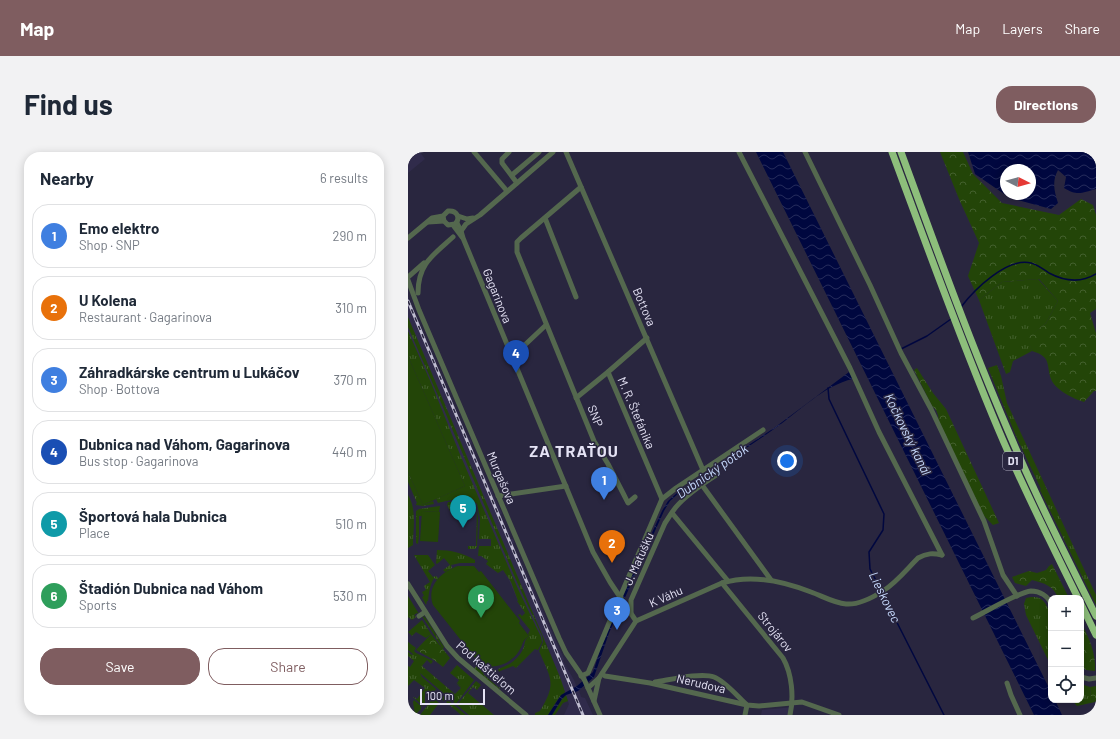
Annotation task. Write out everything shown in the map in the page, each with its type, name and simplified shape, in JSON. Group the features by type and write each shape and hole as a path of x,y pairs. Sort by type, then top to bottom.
{"highway":[{"name":"D1","path":"892,152 954,321 1010,454 1077,595"},
{"name":"D1","path":"901,152 957,304 1017,450 1046,514 1096,616"},
{"path":"1084,610 1096,635"}],"street":[{"path":"474,152 507,191"},
{"path":"509,152 502,159 502,163 517,183"},
{"path":"512,175 539,152"},
{"path":"461,231 466,224 480,215 553,152"},
{"name":"Bottova","path":"566,152 703,470"},
{"path":"739,152 850,368 879,432 936,543 942,555 929,553 936,543"},
{"path":"804,152 870,285 901,353 931,409 984,521 1003,575 1017,596"},
{"name":"SNP","path":"581,187 520,238 516,247 546,325 594,441 608,464 628,503 635,497"},
{"path":"456,222 454,211 446,212 444,219 448,225 480,215"},
{"path":"408,238 432,218 444,219"},
{"path":"545,218 576,297"},
{"path":"456,222 466,224"},
{"name":"Gagarinova","path":"456,222 463,238"},
{"name":"Gagarinova","path":"456,222 593,552 636,621"},
{"name":"Murgašova","path":"453,237 408,278 419,310 559,638 566,653 583,678 600,715"},
{"name":"Murgašova","path":"418,293 421,272 427,261"},
{"path":"512,357 546,325"},
{"path":"608,372 647,338"},
{"name":"M. R. Štefánika","path":"576,398 608,372 662,499"},
{"path":"620,597 662,499 763,430"},
{"name":"J. Matušku","path":"630,613 631,600 666,523 676,506 718,474"},
{"path":"702,485 771,580"},
{"path":"498,496 566,486"},
{"path":"672,513 728,581"},
{"name":"K Váhu","path":"636,621 728,581 771,580 800,587 842,603 858,602 885,590 918,558 929,553"},
{"name":"Strojárov","path":"722,583 783,658 789,672 793,703"},
{"name":"Pod kaštieľom","path":"408,584 424,612 456,659 526,715"},
{"path":"973,618 1010,599 1030,591 1038,592 1046,596 1048,599"},
{"path":"583,678 588,673 617,604"},
{"path":"419,616 424,612"},
{"path":"587,687 600,676 636,621"},
{"path":"594,701 600,676"},
{"name":"Nerudova","path":"600,676 650,683 747,705 760,706 802,702 839,715"},
{"name":"Nerudova","path":"650,683 700,676 713,676 721,681 747,705"},
{"path":"1084,678 1096,678"},
{"path":"1006,683 1010,696 1020,715"},
{"path":"790,715 793,703"},
{"path":"745,715 747,705"}],"shaded area":[{"path":"408,152 420,152 425,159 408,173"},
{"path":"408,296 468,438 470,438 472,443 471,445 482,471 502,513 501,516 507,530 508,529 511,539 513,539 513,544 564,659 563,661 579,690 581,697 585,698 593,715 564,715 569,704 549,650 546,643 541,641 518,601 408,344"},
{"path":"793,707 792,715 761,715 762,710"}],"green space":[{"path":"940,152 963,152 973,174 1002,203 1059,215 1081,199 1093,205 1096,215 1096,309 1090,313 1096,333 1096,391 1094,391 1084,402 1075,399 1056,387 1051,379 1047,362 1043,356 1032,351 1027,338 1046,323 1058,301 1039,279 1002,282 979,300 968,276 979,243"},
{"path":"1038,279 1058,301 1046,323 1028,338 1032,351 1013,361 1010,372 1006,374 979,300 1002,282"},
{"path":"408,317 560,677 565,692 558,699 548,715 535,715 535,713 540,711 545,702 549,694 550,687 547,668 539,651 543,642 542,636 516,580 408,327"},
{"path":"408,331 518,589 541,637 542,642 538,650 535,649 516,668 513,666 499,672 498,669 514,661 520,655 524,647 530,630 518,615 520,614 522,616 525,613 517,601 511,582 503,570 498,573 486,564 488,561 481,556 478,556 479,546 491,546 491,539 479,539 480,518 477,504 464,499 438,503 436,499 465,486 408,356"},
{"path":"408,356 465,486 423,505 408,472"},
{"path":"997,365 1007,403 1096,595 1096,605 1040,490 1041,489 1016,436 988,368"},
{"path":"917,368 933,393 946,409 999,523 993,525 984,516 939,423 936,410 932,406 914,370"},
{"path":"408,472 423,505 433,501 434,504 423,506 416,505 417,503 408,482"},
{"path":"408,495 413,506 414,519 413,545 408,548"},
{"path":"448,502 472,502 475,505 451,504 450,511 447,505"},
{"path":"440,506 439,512 422,511 422,516 419,516 418,544 416,543 416,511 419,509"},
{"path":"477,510 477,547 475,549 468,549 468,546 476,546"},
{"path":"422,511 440,512 438,542 420,541"},
{"path":"437,550 452,551 461,554 475,560 475,563 460,563 451,565 452,568 445,572 443,570 450,565 444,558 437,564 436,563"},
{"path":"414,555 428,555 435,565 428,571 433,577 436,576 438,578 437,580 434,578 426,605 422,597 424,596 422,592 426,590 424,586 430,582"},
{"path":"1052,564 1068,595 1056,595 1051,588 1041,582 1032,580 1026,586 1015,583 1012,577 1029,571 1037,573 1046,570"},
{"path":"458,566 474,566 479,572 481,571 520,621 519,623 529,636 524,641 516,656 507,663 490,666 479,663 433,605 431,598 437,580 452,568"},
{"path":"408,596 419,614 417,613 414,615 416,617 412,620 408,617"},
{"path":"1038,597 1046,604 1048,609 1048,660 1026,615 1024,604 1026,598"},
{"path":"422,616 425,617 444,647 443,649"},
{"path":"422,620 431,634 426,638 416,632 412,636 408,632"},
{"path":"1084,629 1093,652 1095,664 1095,671 1084,668"},
{"path":"431,634 450,658 443,667 416,650"},
{"path":"408,642 416,648 414,651 416,653 433,661 431,664 427,660 422,666 455,694 461,688 456,683 462,687 457,683 459,680 450,673 457,665 474,680 456,704 420,673 422,677 436,689 428,700 425,690 425,703 423,706 413,697 417,699 425,688 414,680 408,686 408,666 410,667 414,661 408,656 408,652 412,655 413,654 408,650"},
{"path":"477,665 485,669 496,670 497,672 485,672 483,674 499,688 504,682 503,687 498,689 474,669"},
{"path":"476,681 481,685 477,690 473,687 468,693 494,715 469,715 457,705"},
{"path":"1084,685 1090,687 1091,697 1095,702 1077,706 1074,703 1084,703"},
{"path":"1096,686 1095,702 1091,697 1090,687"},
{"path":"438,692 446,698 444,701 438,696 435,699 439,703 430,715 420,715"},
{"path":"566,695 568,701 563,703 555,715 552,715 562,699"},
{"path":"414,700 421,706 421,709 415,715 413,702"},
{"path":"448,700 466,715 461,715 446,702"}],"water":[{"name":"Kočkovský kanál","path":"756,152 783,152 1048,686 1048,703 1056,703 1062,715 1034,715"},
{"path":"968,152 1096,152 1096,189 1080,193 1069,191 1064,188 1066,177 1058,170 1054,186 1058,203 1051,209 1017,200 1036,200 1036,164 1000,164 1000,191 975,174"},
{"path":"849,372 853,379 842,382 822,393 774,429 679,493 670,501 664,511 609,633 594,677 578,691 566,695 552,715 548,715 561,695 577,686 593,672 605,635 668,501 678,492 774,428"}],"waterway":[{"name":"Dubnický potok","path":"961,307 974,292 992,276 1012,265 1022,262 1034,264 1055,276 1072,280 1084,279 1096,274"},
{"name":"Dubnický potok","path":"901,349 927,336 951,319"},
{"name":"Lieskovec","path":"828,388 829,399 884,514 883,530 869,552 870,569 881,590"},
{"name":"Lieskovec","path":"882,593 944,715"}],"railway":[{"path":"408,301 583,715"}],"place":[{"name":"Dubnica nad Váhom, Gagarinova","path":"516,373"},
{"name":"Emo elektro","path":"604,500"},
{"name":"Športová hala Dubnica","path":"463,528"},
{"name":"U Kolena","path":"612,563"},
{"name":"Štadión Dubnica nad Váhom","path":"481,618"},
{"name":"Záhradkárske centrum u Lukáčov","path":"617,630"}],"district":[{"name":"ZA TRAŤOU","path":"574,451"}]}
